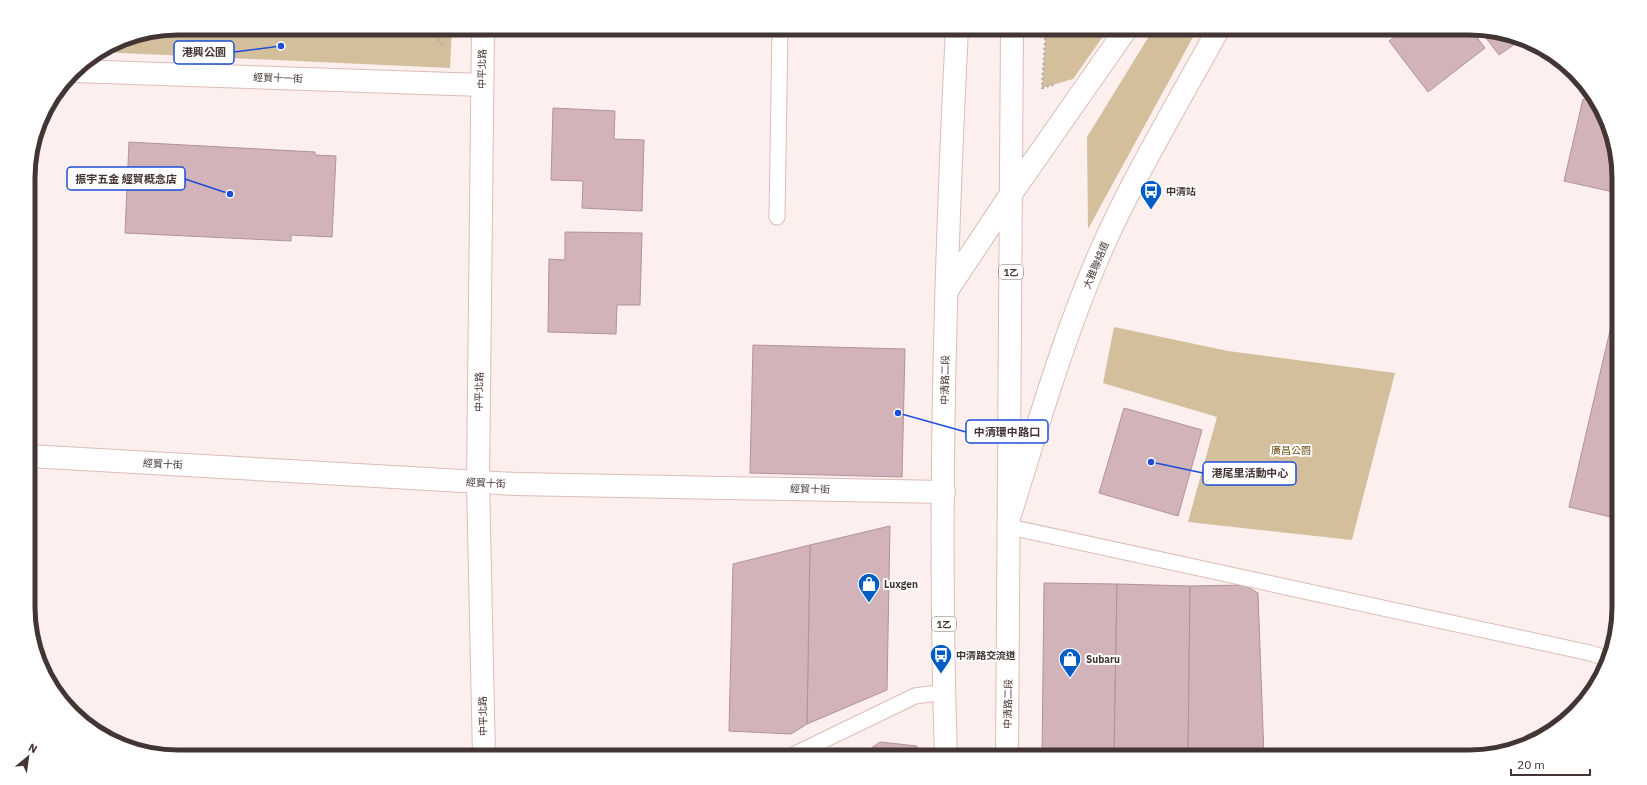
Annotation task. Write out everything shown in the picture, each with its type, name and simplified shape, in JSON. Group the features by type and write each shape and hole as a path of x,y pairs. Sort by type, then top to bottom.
{"street":[{"name":"中平北路","path":"483,35 478,482 484,750"},
{"name":"中清路二段","path":"946,750 944,692 944,492 950,161 957,35"},
{"name":"中清路二段","path":"1007,750 1010,522 1012,35"},
{"path":"948,289 1011,194 1122,35"},
{"name":"大雅聯絡道","path":"1010,522 1049,387 1099,255 1142,168 1215,35"},
{"name":"經貿十一街","path":"83,71 482,85"},
{"name":"經貿十街","path":"35,456 478,482 944,492"}],"lane":[{"path":"777,217 780,35"},
{"path":"1010,522 1603,657"},
{"path":"803,750 915,696 944,692"}],"path":[{"path":"434,35 445,47"},
{"path":"1046,35 1042,88 1061,83"}],"green space":[{"path":"169,35 452,35 450,68 110,52 141,40"},
{"path":"1046,35 1104,35 1073,79 1042,88"},
{"path":"1150,35 1194,35 1088,229 1087,137"},
{"name":"廣昌公園","path":"1114,327 1228,351 1395,373 1352,540 1188,522 1217,417 1103,383"}],"building":[{"path":"1397,35 1475,35 1485,48 1428,92 1389,41"},
{"path":"1484,36 1516,43 1499,55"},
{"path":"1583,99 1589,100 1601,123 1607,141 1612,169 1612,192 1564,181"},
{"path":"553,108 615,111 614,139 644,140 642,211 582,208 583,181 551,180"},
{"path":"129,142 315,152 315,155 336,156 332,237 291,235 291,241 125,233"},
{"path":"565,232 642,233 640,305 617,305 616,334 548,332 549,259 565,260"},
{"path":"1612,322 1612,517 1569,507"},
{"path":"753,345 905,349 902,477 750,473"},
{"path":"1124,408 1202,430 1178,516 1099,493"},
{"path":"890,526 887,690 807,724 810,545"},
{"path":"810,545 807,724 791,734 729,731 733,564"},
{"path":"1044,583 1117,584 1114,750 1042,750"},
{"path":"1117,584 1190,586 1188,750 1114,750"},
{"path":"1244,585 1258,593 1264,750 1188,750 1190,586"},
{"path":"880,742 917,746 917,750 868,750"}],"place":[{"name":"港興公園","path":"281,46"},
{"name":"振宇五金 經貿概念店","path":"230,194"},
{"name":"中清站","path":"1151,210"},
{"name":"中清環中路口","path":"898,413"},
{"name":"港尾里活動中心","path":"1151,462"},
{"name":"Luxgen","path":"869,604"},
{"name":"中清路交流道","path":"941,674"},
{"name":"Subaru","path":"1070,678"}]}
